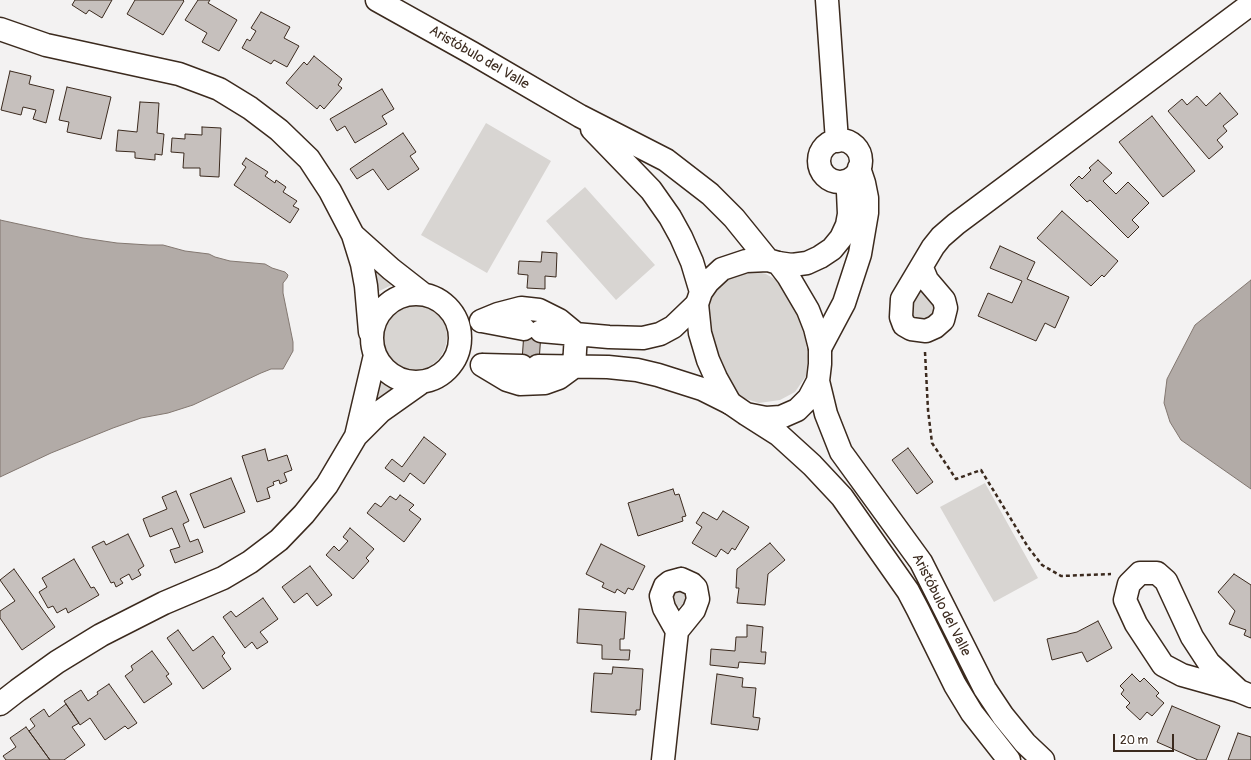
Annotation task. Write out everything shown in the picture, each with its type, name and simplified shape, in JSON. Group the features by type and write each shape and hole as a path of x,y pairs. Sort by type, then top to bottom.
{"street":[{"name":"Aristóbulo del Valle","path":"377,0 580,116 666,160 710,194 734,218 773,262"},
{"path":"827,0 836,141"},
{"path":"922,268 927,280 944,300 946,308 943,320 935,327 926,331 911,330 904,325 901,317 902,299 908,287 922,268 933,247 942,237 956,224 1251,4"},
{"path":"0,29 46,45 179,74 218,89 250,108 278,130 309,159 330,191 353,235 362,264 366,286 373,346 383,368 394,376 407,381 422,382 433,379 452,364 458,351 460,338 458,324 452,312 434,297 423,294 408,294 393,299 382,309 374,322 373,346 366,394 356,436"},
{"name":"Aristóbulo del Valle","path":"580,116 651,190 666,212 682,237 692,262 699,298"},
{"path":"452,312 481,320 533,330 610,337 643,338 660,334 673,327 699,298 708,282 722,269 746,261 773,262 792,265 806,263 820,257 832,249 841,238 847,225 852,175 860,161 856,148 850,143 844,141 830,142 825,146 819,158 819,165 822,172 826,177 832,180 852,175"},
{"path":"820,348 844,303 857,265 865,229 867,198 852,175"},
{"path":"353,235 423,294"},
{"path":"832,249 857,265"},
{"path":"452,364 608,367 637,370 702,389 738,408 766,418 781,417 797,410 809,398 818,382 820,348 815,328 808,310 788,276 773,262"},
{"path":"699,298 700,333 708,360 716,378 738,408"},
{"path":"481,320 521,308 539,310 559,320 576,334"},
{"path":"574,367 576,334"},
{"path":"482,365 507,380 520,384 545,383 559,378 574,367"},
{"path":"0,704 57,662 101,635 164,603 223,578 250,562 279,540 304,514 327,485 356,436 381,411 422,382"},
{"name":"Aristóbulo del Valle","path":"818,382 826,414 841,452 921,562 985,689 1003,716 1025,743 1043,760"},
{"name":"Aristóbulo del Valle","path":"738,408 779,436 812,465 842,497 908,591 955,685 972,713 1009,760"},
{"path":"1140,573 1157,573 1166,581 1192,637 1209,663 1245,694 1182,675 1163,665 1136,624 1125,600 1129,584 1140,573"},
{"path":"663,760 677,631"}],"path":[{"path":"926,331 925,360 928,410 932,443 956,479 981,470 1028,547 1042,565 1061,576 1140,573"}],"shaded area":[{"path":"486,123 551,161 487,273 421,235"},
{"path":"585,187 655,265 616,300 546,221"},
{"path":"0,220 83,238 117,243 163,245 185,251 209,254 230,261 265,264 285,272 288,275 283,283 283,293 293,342 293,351 283,369 271,369 261,373 193,405 168,413 141,418 113,428 51,453 0,477"},
{"path":"368,257 396,283 375,293"},
{"path":"753,271 766,274 778,281 784,289 792,302 805,338 808,356 806,376 795,392 780,400 759,403 743,398 732,389 722,374 706,315 709,299 716,287 729,276 739,272"},
{"path":"1251,280 1251,489 1181,440 1170,422 1164,403 1167,379 1195,325"},
{"path":"922,291 937,301 935,314 927,320 917,320 912,317 907,303 917,292"},
{"path":"412,301 425,304 437,311 444,323 447,336 444,349 437,361 425,368 412,371 399,368 387,361 380,349 377,336 380,323 387,311 399,304"},
{"path":"374,373 398,387 368,414"},
{"path":"985,483 1038,578 994,602 940,507"},
{"path":"683,587 688,596 686,603 676,608 666,594"}],"building":[{"path":"75,0 112,0 102,18 89,10 86,14 72,5"},
{"path":"135,0 184,1 163,35 127,14"},
{"path":"198,0 210,0 208,3 237,20 219,51 202,42 207,33 185,20"},
{"path":"261,12 290,27 284,38 299,46 287,67 274,60 271,64 242,48 247,39 250,41 256,31 251,28"},
{"path":"314,56 342,79 338,85 342,88 324,109 320,105 317,109 286,83 304,62 307,65"},
{"path":"10,71 31,76 29,84 54,90 46,123 33,119 36,110 23,107 21,115 1,110"},
{"path":"67,87 111,97 101,139 67,132 69,122 59,120"},
{"path":"382,89 394,109 382,116 387,124 355,143 345,126 337,131 330,119"},
{"path":"1220,93 1238,114 1223,126 1227,131 1217,140 1223,147 1209,159 1168,111 1182,99 1187,105 1197,96 1206,106"},
{"path":"140,102 159,103 157,133 164,134 162,155 155,154 155,160 135,158 135,152 116,151 118,130 137,132"},
{"path":"1152,116 1195,171 1163,197 1119,142"},
{"path":"202,127 221,128 219,177 200,176 200,168 183,168 184,153 171,152 172,138 185,139 185,134 202,135"},
{"path":"403,133 416,152 410,156 419,169 388,190 373,169 357,179 350,169"},
{"path":"246,158 268,172 265,176 275,183 276,180 286,187 283,192 297,201 293,206 299,209 290,223 234,185 246,167 242,164"},
{"path":"1098,160 1112,173 1103,181 1116,194 1128,182 1149,203 1132,220 1139,227 1128,238 1090,200 1087,202 1070,185 1079,176 1082,179 1091,170 1089,168"},
{"path":"1062,211 1118,261 1104,277 1102,275 1091,286 1037,238"},
{"path":"1000,246 1035,262 1027,279 1069,297 1055,328 1045,323 1036,341 978,316 988,293 1012,303 1022,281 990,268"},
{"path":"542,252 557,253 556,277 545,276 545,289 527,288 528,275 518,274 519,261 541,262"},
{"path":"525,317 542,318 538,377 521,376"},
{"path":"424,437 446,454 424,484 410,473 404,482 385,468 392,459 402,467"},
{"path":"908,448 933,482 917,494 892,460"},
{"path":"265,449 268,461 287,455 292,470 284,473 287,481 280,484 279,480 273,482 274,485 267,488 270,498 257,502 242,456"},
{"path":"231,478 245,512 204,528 190,494"},
{"path":"673,489 675,495 679,494 686,516 682,517 683,521 638,536 628,503"},
{"path":"176,491 189,521 183,524 190,542 198,539 203,552 175,563 170,550 180,547 172,528 150,537 143,519 167,509 162,497"},
{"path":"400,495 414,505 409,510 421,519 404,542 367,513 375,503 381,507 390,496 396,500"},
{"path":"723,511 749,527 735,550 732,548 728,554 721,549 716,557 692,543 702,527 696,523 703,512 717,520"},
{"path":"350,528 374,549 366,558 369,561 353,579 326,555 334,546 339,551 348,541 343,537"},
{"path":"128,534 144,566 138,570 141,575 132,580 129,574 120,579 123,583 116,587 114,582 111,583 92,547 104,541 106,545"},
{"path":"770,543 785,560 768,574 765,605 737,603 739,588 736,588 737,569"},
{"path":"601,544 645,566 633,590 628,588 625,594 617,589 615,593 602,587 604,583 586,574"},
{"path":"74,559 91,588 94,587 99,595 68,613 66,608 57,613 53,606 48,608 39,592 47,587 42,578"},
{"path":"310,566 332,595 317,606 307,593 294,603 282,587"},
{"path":"14,569 55,627 22,650 0,618 0,611 15,601 0,580"},
{"path":"1234,574 1251,585 1251,638 1244,635 1246,630 1229,624 1235,611 1218,592"},
{"path":"263,598 278,619 260,632 268,642 257,649 252,642 245,648 223,617 231,611 236,617"},
{"path":"579,609 626,612 624,639 620,639 620,650 630,650 629,660 602,659 602,645 577,643"},
{"path":"1098,621 1112,648 1087,662 1082,652 1052,660 1047,639 1077,632"},
{"path":"747,625 763,627 761,652 766,652 765,664 739,662 738,668 710,665 711,649 735,651 736,637 747,637"},
{"path":"178,630 193,651 213,636 225,653 222,656 231,669 203,689 167,638"},
{"path":"152,651 169,674 166,676 172,684 144,703 125,676 133,670 131,666"},
{"path":"613,667 643,669 640,710 636,710 636,715 591,712 594,673 612,674"},
{"path":"717,674 743,678 742,687 756,688 753,717 760,718 758,730 711,724"},
{"path":"1132,674 1140,682 1144,678 1159,693 1156,696 1164,703 1152,716 1147,712 1140,720 1126,707 1130,703 1121,694 1124,690 1120,686"},
{"path":"109,684 137,723 128,729 125,726 105,740 90,718 80,725 64,701 81,690 88,701 98,694 97,692"},
{"path":"66,704 79,723 72,727 85,745 64,760 50,760 29,731 35,726 30,719 44,709 49,717"},
{"path":"1172,706 1220,726 1206,760 1198,760 1157,742"},
{"path":"26,727 50,760 6,760 3,756 16,747 10,738"},
{"path":"1238,733 1251,737 1251,760 1228,760"}]}
